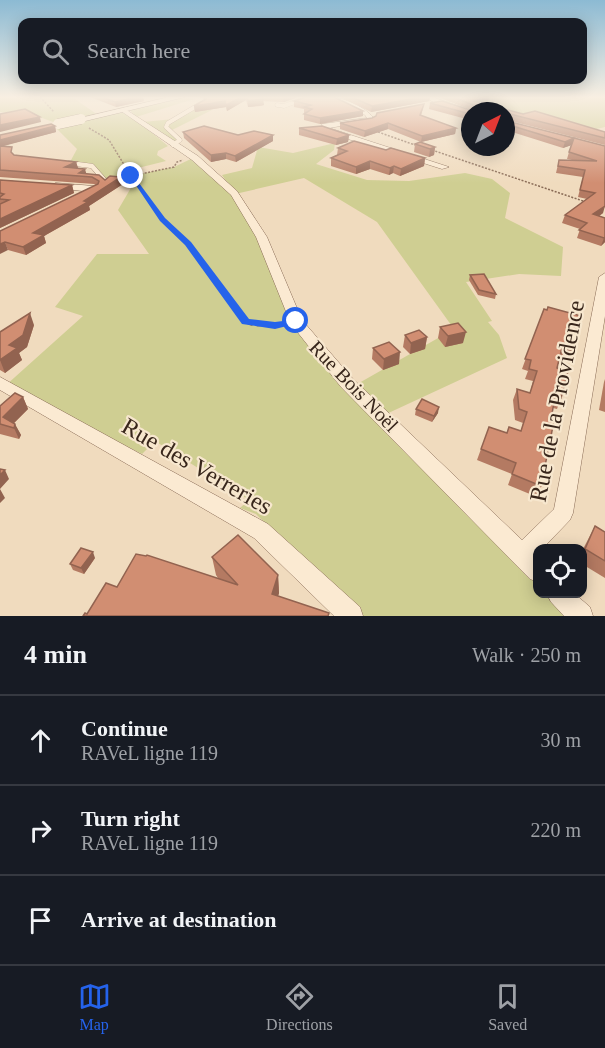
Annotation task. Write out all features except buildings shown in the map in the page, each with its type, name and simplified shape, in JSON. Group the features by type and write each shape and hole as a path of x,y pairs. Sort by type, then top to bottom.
{"street":[{"name":"Rue Bois Noël","path":"145,126 195,157 235,194 258,232 296,321 347,382 533,567"},
{"path":"327,126 326,129 445,167"},
{"path":"74,199 107,183"},
{"path":"47,185 94,189"},
{"name":"Rue de la Providence","path":"522,555 563,513 605,277"},
{"name":"Rue des Verreries","path":"0,383 261,531 351,616"},
{"path":"563,598 581,616"}],"lane":[{"path":"167,126 180,140 173,145"},
{"path":"64,162 92,166 107,183"}],"path":[{"path":"87,126 109,140 162,220 188,244 246,322 275,326 296,321"},
{"path":"378,132 417,146"},
{"path":"428,149 595,205"},
{"path":"131,176 174,167 177,162"}],"shaded area":[{"path":"54,126 144,126 168,146 158,151 157,155 166,161 130,170 131,176 174,167 195,157 232,190 222,175 252,168 258,147 293,153 335,143 334,150 316,164 367,180 409,181 465,173 492,179 510,193 505,218 563,247 561,276 519,274 466,282 492,321 488,322 499,335 507,358 382,416 533,570 533,598 561,598 579,616 356,616 256,514 240,508 249,500 155,441 142,454 5,386 83,316 55,307 97,254 149,254 118,210 132,186 121,178 105,180 88,165 70,162 77,149","holes":["304,178 377,222 454,329 352,387 296,321 260,235 235,194"]},
{"path":"148,126 181,126 170,131 180,140 173,145"},
{"path":"561,126 605,126 584,132"}],"route":[{"path":"131,176 162,220 188,244 246,322 254,325 275,326 296,321"}]}
